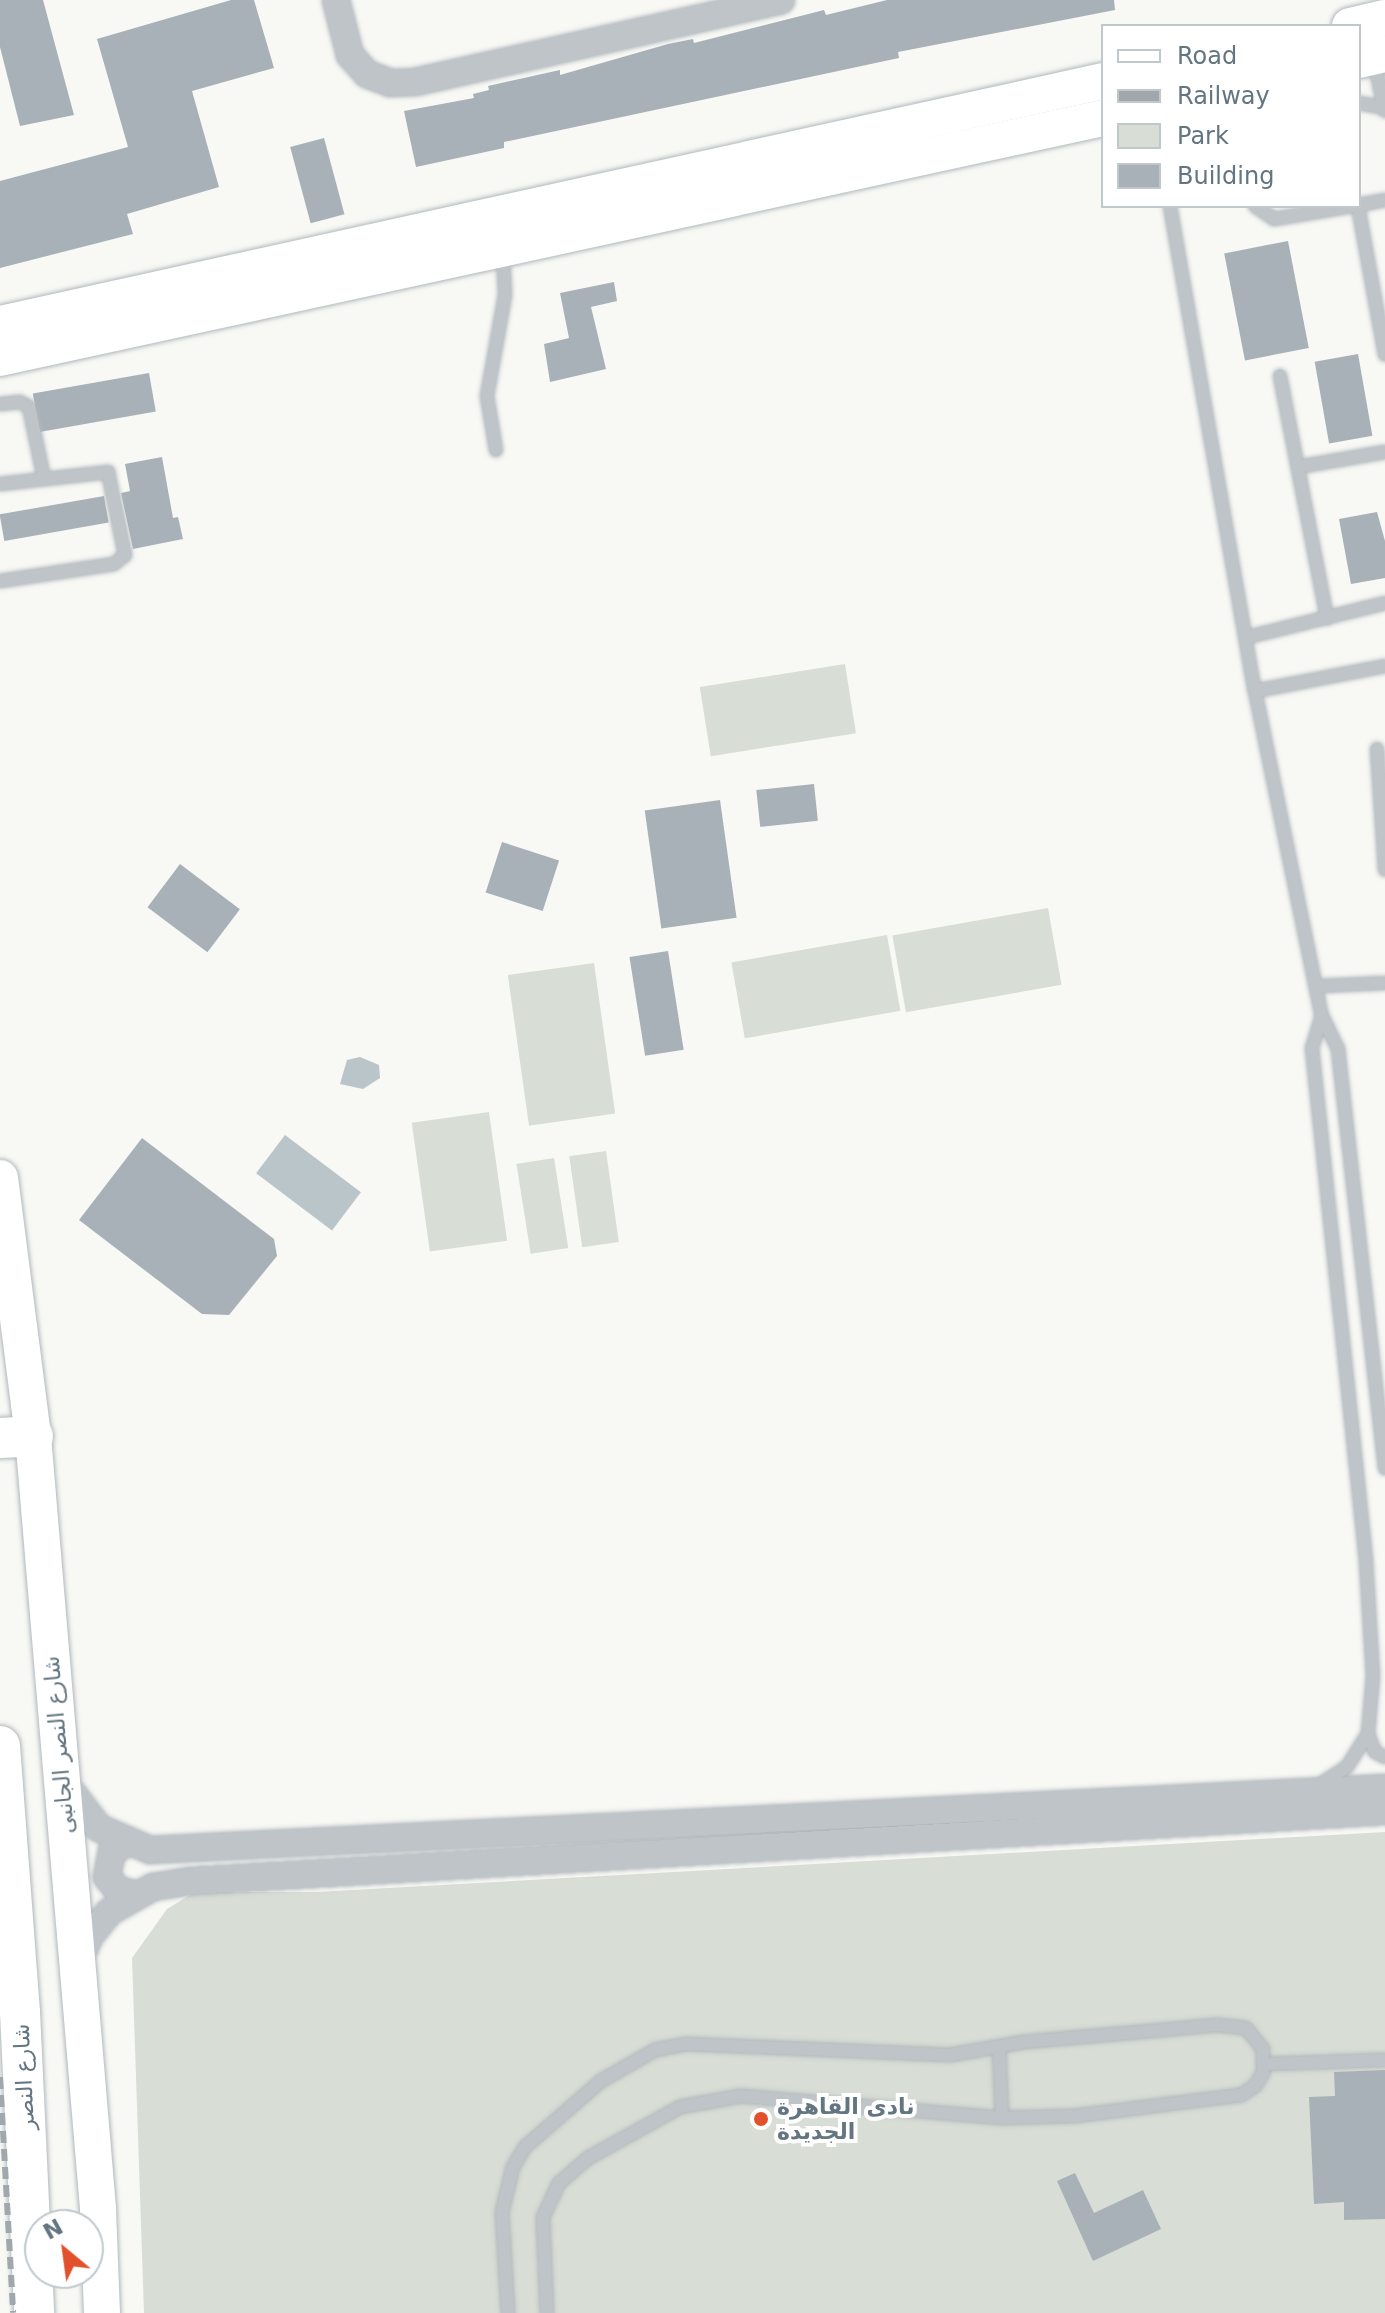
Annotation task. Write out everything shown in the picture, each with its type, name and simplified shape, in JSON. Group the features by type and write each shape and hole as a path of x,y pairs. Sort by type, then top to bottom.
{"main road":[{"name":"شارع النصر","path":"0,1746 10,2003 34,2313"}],"street":[{"path":"336,0 350,55 367,74 390,83 415,82 781,0"},
{"path":"1359,24 1385,18"},
{"path":"0,324 1101,81"},
{"path":"0,358 1101,118"},
{"name":"شارع النصر الجانبى","path":"0,1178 16,1437 62,1779 102,2313"},
{"path":"62,1779 99,1828 127,1843 150,1850 1385,1788"},
{"path":"127,1843 112,1851 107,1877 118,1890 134,1894 190,1881 1385,1811"},
{"path":"78,1966 99,1924 134,1894"}],"lane":[{"path":"1361,103 1385,109 1373,57"},
{"path":"1361,205 1385,200"},
{"path":"1170,208 1248,637 1255,691 1319,986 1322,1016 1338,1049 1385,1468"},
{"path":"1258,208 1274,219 1343,208"},
{"path":"1356,208 1385,355"},
{"path":"496,450 487,396 505,295 502,248"},
{"path":"1280,376 1327,618"},
{"path":"0,404 20,402 29,407 44,478"},
{"path":"1298,467 1385,452"},
{"path":"0,481 108,472 123,559 0,581"},
{"path":"1248,637 1385,603"},
{"path":"1255,691 1385,666"},
{"path":"1377,749 1385,870"},
{"path":"1319,986 1385,983"},
{"path":"1322,1016 1312,1048 1366,1560 1373,1676 1368,1734 1375,1752 1385,1757"},
{"path":"1296,1792 1323,1783 1347,1767 1368,1734"},
{"path":"508,2313 502,2212 513,2167 525,2147 626,2062 686,2044 950,2055 999,2047 1217,2025 1246,2028 1256,2035 1265,2064 1255,2086 1241,2095 1074,2116 1002,2118 741,2096 652,2118 572,2169 549,2199 541,2237 547,2313"},
{"path":"999,2047 1002,2118"},
{"path":"1265,2064 1385,2060"}],"green space":[{"path":"845,664 856,733 711,756 700,687"},
{"path":"1048,908 1062,985 906,1012 892,935"},
{"path":"887,935 900,1011 745,1038 731,962"},
{"path":"594,963 615,1114 529,1126 508,975"},
{"path":"489,1112 507,1241 430,1252 412,1123"},
{"path":"606,1151 619,1242 582,1247 569,1156"},
{"path":"554,1158 568,1248 531,1254 516,1164"},
{"name":"نادى القاهرة الجديدة","path":"1385,1832 1385,2313 144,2313 132,1958 167,1909 195,1892 317,1892"}],"shaded area":[{"path":"360,1057 379,1065 380,1078 363,1089 340,1084 347,1060"},
{"path":"285,1135 361,1192 332,1231 256,1173"}],"building":[{"path":"0,0 43,0 74,115 20,126 0,47"},
{"path":"231,0 254,0 274,68 192,91 219,187 127,214 133,234 0,268 0,181 128,147 97,39"},
{"path":"887,0 1114,0 1115,10 898,52 899,58 504,142 504,148 416,167 404,111 474,98 473,94 489,90 488,86 560,70 560,75 668,44 693,39 694,43 824,10 826,15"},
{"path":"324,138 344,214 311,223 290,147"},
{"path":"1288,241 1309,348 1245,360 1224,253"},
{"path":"614,282 617,301 591,307 606,369 550,382 544,344 569,338 560,293"},
{"path":"1358,354 1372,436 1329,443 1315,362"},
{"path":"149,373 156,411 40,432 33,393"},
{"path":"162,457 173,518 178,517 183,539 133,549 121,493 130,491 125,464"},
{"path":"104,496 109,523 4,541 0,514"},
{"path":"1377,512 1385,541 1385,578 1351,584 1339,519"},
{"path":"814,784 818,821 760,827 756,790"},
{"path":"720,800 737,918 661,928 645,811"},
{"path":"502,842 559,861 543,911 486,892"},
{"path":"180,864 240,909 207,952 148,907"},
{"path":"668,951 684,1050 645,1056 629,957"},
{"path":"142,1138 274,1239 277,1256 229,1315 202,1314 79,1220"},
{"path":"1385,2070 1385,2219 1344,2220 1344,2202 1314,2204 1309,2097 1335,2096 1334,2072"},
{"path":"1075,2173 1094,2213 1143,2190 1161,2229 1093,2261 1057,2181"}],"railway":[{"path":"0,2077 13,2313"}],"place":[{"name":"نادى القاهرة الجديدة","path":"761,2119"}]}
